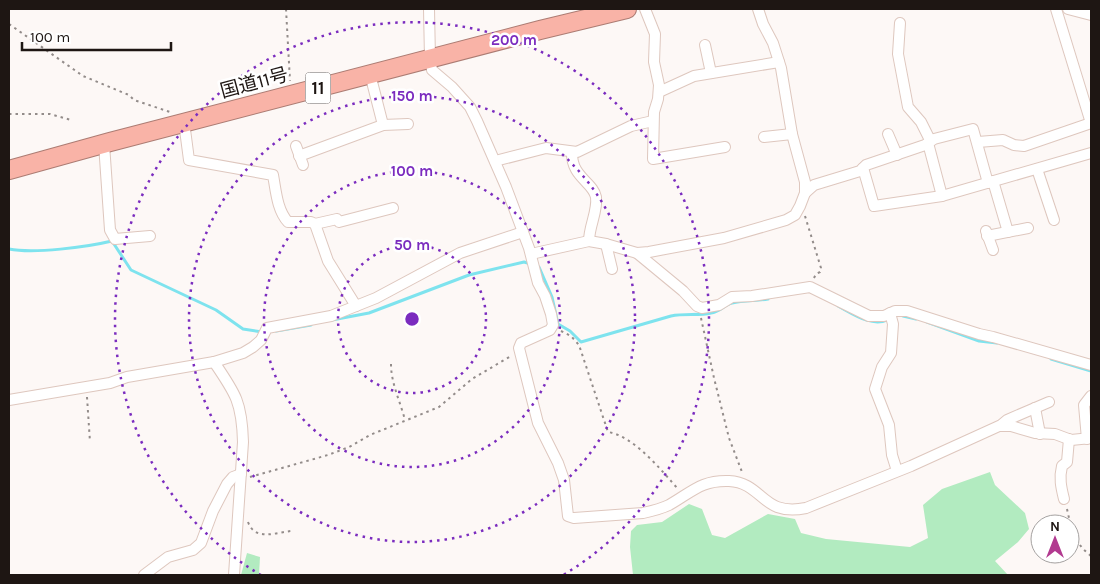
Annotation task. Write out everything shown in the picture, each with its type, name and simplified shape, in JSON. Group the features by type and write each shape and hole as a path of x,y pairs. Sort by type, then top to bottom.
{"highway":[{"name":"国道11号","path":"9,170 184,122 627,9"}],"street":[{"path":"429,9 432,70 452,87 470,108 495,161 531,254 538,283 551,314 553,325 550,330 521,343 518,348 538,423 558,463 564,480 568,516 574,518 643,513 668,505 698,487 714,481 732,481 746,485 772,506 785,510 806,508 897,471 1049,402"},
{"path":"644,9 655,34 654,62 659,85 653,121 653,158 724,147"},
{"path":"637,253 724,238 786,220 795,215 798,210 805,193 805,182 792,134 779,62 758,9"},
{"path":"978,142 1003,140 1014,145 1024,146 1091,123 1056,9"},
{"path":"1068,9 1091,15"},
{"path":"900,23 898,54 908,106 921,122 929,142 942,196"},
{"path":"706,45 711,73"},
{"path":"659,92 694,76 779,62"},
{"path":"370,74 383,125"},
{"path":"495,161 546,148 577,152 631,126 653,121"},
{"path":"184,122 190,160 273,175 280,208 288,222 311,222 315,224 337,219 339,222 393,208"},
{"path":"299,156 347,144 383,125 408,125"},
{"path":"805,193 814,185 860,171 866,165 929,142 973,129 1008,232"},
{"path":"764,137 792,134"},
{"path":"888,134 897,155"},
{"path":"104,144 110,230 115,239 150,236"},
{"path":"572,152 572,160 578,174 595,194 596,202 589,241"},
{"path":"863,168 874,206 942,196 1091,152"},
{"path":"1037,168 1054,220"},
{"path":"315,224 328,261 356,306"},
{"path":"992,250 986,233 1008,232 1028,228"},
{"path":"9,400 110,383 127,377 214,362 243,353 260,340 267,328 331,316 376,298 460,253 522,232"},
{"path":"531,254 589,241 606,244 637,253 702,308 719,305 732,297 752,296 810,287 870,316 884,316 895,311 907,311 978,334 1091,365"},
{"path":"606,244 612,269"},
{"path":"890,313 893,324 891,353 882,367 875,389 889,425 892,455 897,471"},
{"path":"214,362 236,394 240,407 243,442 234,575"},
{"path":"999,426 1011,426 1040,434 1055,434 1069,439 1089,439 1084,405 1091,396"},
{"path":"1035,408 1040,434"},
{"path":"1064,499 1060,474 1062,466 1067,462 1069,439"},
{"path":"144,575 168,557 193,550 201,543 213,511 227,484 233,477 241,477"}],"path":[{"path":"286,9 290,95"},
{"path":"9,24 83,76 129,95 134,100 183,116 184,122"},
{"path":"9,114 50,114 71,120"},
{"path":"798,210 805,215 821,268 810,287"},
{"path":"702,308 702,318 716,387 730,438 746,485"},
{"path":"551,328 566,332 579,346 608,432 616,433 651,459 679,490 686,494"},
{"path":"241,477 310,461 349,447 370,435 438,407 479,373 520,352"},
{"path":"391,364 391,377 405,420"},
{"path":"86,387 90,442"},
{"path":"1064,499 1073,536 1091,556"},
{"path":"239,503 252,531 257,534 291,531"}],"green space":[{"path":"990,472 995,485 1025,513 1029,529 1018,542 995,561 1008,575 633,575 630,547 631,531 637,525 662,522 689,504 702,509 712,535 725,538 768,514 795,519 801,533 826,539 910,547 928,538 923,505 942,489"},
{"path":"247,553 260,557 259,575 241,575"}],"waterway":[{"path":"9,249 32,251 60,249 112,241 131,270 216,310 243,329 262,332"},
{"path":"332,320 369,313 469,275 524,262 531,264"},
{"path":"539,267 552,297 558,324 570,331 581,342 671,316 706,314 717,311 732,303 768,299"},
{"path":"838,306 870,321 876,322 890,319"},
{"path":"903,316 916,319"},
{"path":"927,322 979,341 997,343"},
{"path":"276,331 311,325"},
{"path":"1051,359 1091,371"}]}
